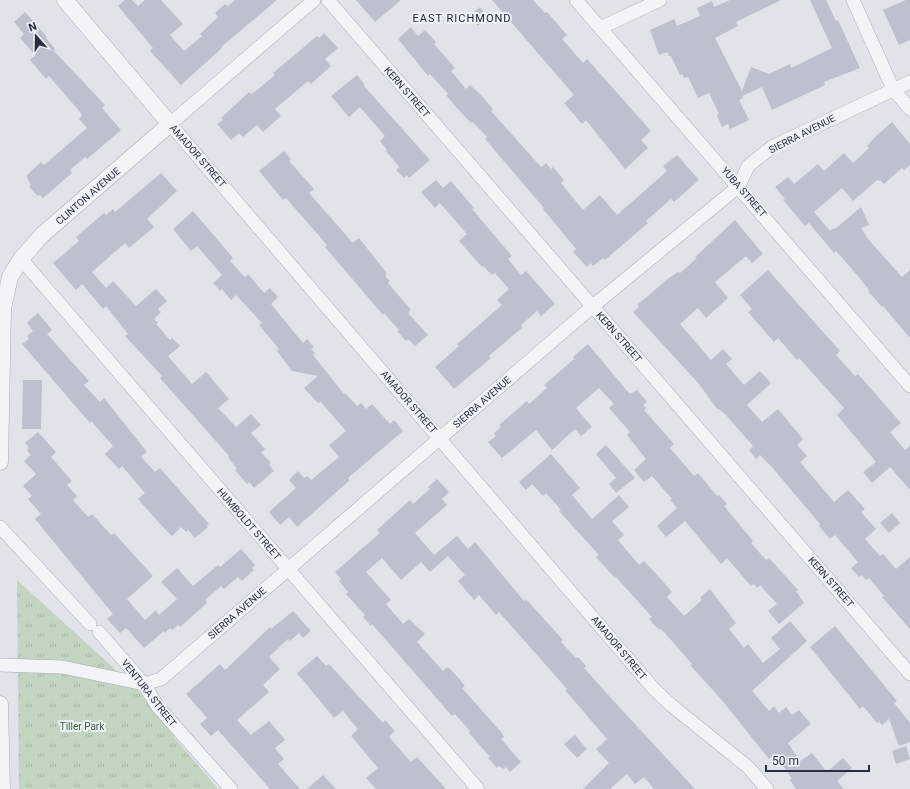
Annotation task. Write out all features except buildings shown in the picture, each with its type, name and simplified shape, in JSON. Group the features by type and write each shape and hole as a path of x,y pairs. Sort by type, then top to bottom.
{"street":[{"name":"AMADOR STREET","path":"64,0 653,688 671,705 748,766 767,789"},
{"name":"CLINTON AVENUE","path":"0,462 3,308 10,277 20,258 42,235 314,0"},
{"name":"KERN STREET","path":"328,0 910,674"},
{"name":"YUBA STREET","path":"576,0 739,186 910,386"},
{"path":"600,28 660,0"},
{"path":"853,0 893,89 910,109"},
{"name":"SIERRA AVENUE","path":"0,665 62,667 144,684 161,680 593,306 739,186 748,166 772,147 910,82"},
{"name":"HUMBOLDT STREET","path":"20,258 478,789"},
{"name":"VENTURA STREET","path":"0,528 95,628 144,684 158,707 230,789"},
{"path":"0,704 2,789"}],"green space":[{"name":"Tiller Park","path":"17,580 141,693 178,742 218,789 19,789"}],"district":[{"name":"EAST RICHMOND","path":"462,18"}]}
